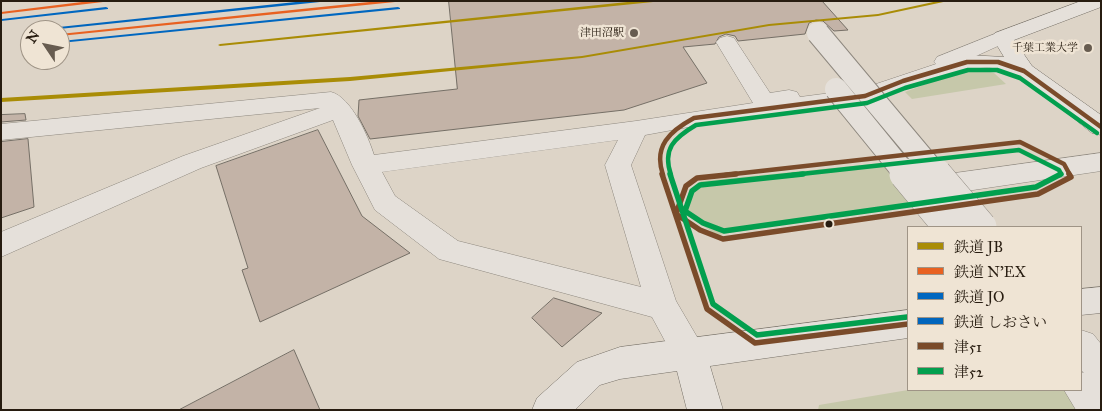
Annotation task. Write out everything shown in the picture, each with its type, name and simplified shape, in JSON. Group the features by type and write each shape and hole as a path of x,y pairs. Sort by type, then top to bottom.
{"street":[{"path":"365,165 636,129 694,118 865,96 1002,37 1100,1"},
{"path":"818,33 980,226"},
{"path":"1002,37 1024,71"},
{"path":"726,42 764,101 862,85"},
{"path":"903,81 966,62 998,62 1024,71 1101,127"},
{"path":"836,89 948,226"},
{"path":"1,132 331,99 340,109 365,165 385,203 449,251 662,306"},
{"path":"1,244 192,162 340,109"},
{"path":"636,129 618,165 662,306 690,354 705,410"},
{"path":"917,188 1101,162"},
{"path":"1082,302 1101,300"},
{"path":"550,410 589,372 620,363 907,324"},
{"path":"1082,390 1098,410"}],"green space":[{"path":"976,68 994,73 1006,84 912,99 905,92 956,73"},
{"path":"882,163 911,204 717,235 683,213 691,193 701,181"},
{"path":"1101,356 1101,410 818,410 819,405 907,390 1082,391 1082,359"}],"building":[{"path":"449,1 822,1 848,30 834,31 823,21 816,20 809,23 805,34 738,41 735,36 726,34 719,37 715,44 683,47 707,83 624,110 370,139 358,116 359,100 457,89"},
{"path":"25,114 26,120 1,122 1,115"},
{"path":"318,130 362,216 410,253 260,322 242,270 248,268 216,166"},
{"path":"28,139 34,207 1,218 1,142"},
{"path":"554,298 602,313 562,347 532,318"},
{"path":"294,350 320,410 179,410"}],"rail line":[{"name":"N'EX","path":"1,13 103,1"},
{"name":"しおさい","path":"70,27 320,1"},
{"name":"N'EX","path":"70,34 395,1"},
{"name":"JB","path":"220,45 653,1"},
{"name":"JB","path":"1,100 350,79 582,57 769,25 878,15 946,1"},
{"name":"JO","path":"2,20 106,8"},
{"name":"JO","path":"70,41 398,8"}],"transit line":[{"name":"津51","path":"907,324 755,343 707,309 658,161 666,140 675,130 694,118 865,96 903,81 967,62 998,62 1024,71 1101,127"},
{"name":"津52","path":"907,317 757,335 713,304 666,161 670,148 676,139 696,125 867,103 905,88 968,70 997,70 1020,78 1097,133"},
{"name":"津51","path":"1020,142 1064,164 1071,177 1038,194 723,239 700,230 676,214 686,186 697,178 1020,142"},
{"name":"津52","path":"1019,150 1059,170 1061,174 1036,187 724,231 703,223 685,211 692,191 700,185 1019,150"}],"place":[{"name":"津田沼駅","path":"634,33"},
{"name":"千葉工業大学","path":"1088,48"}]}
